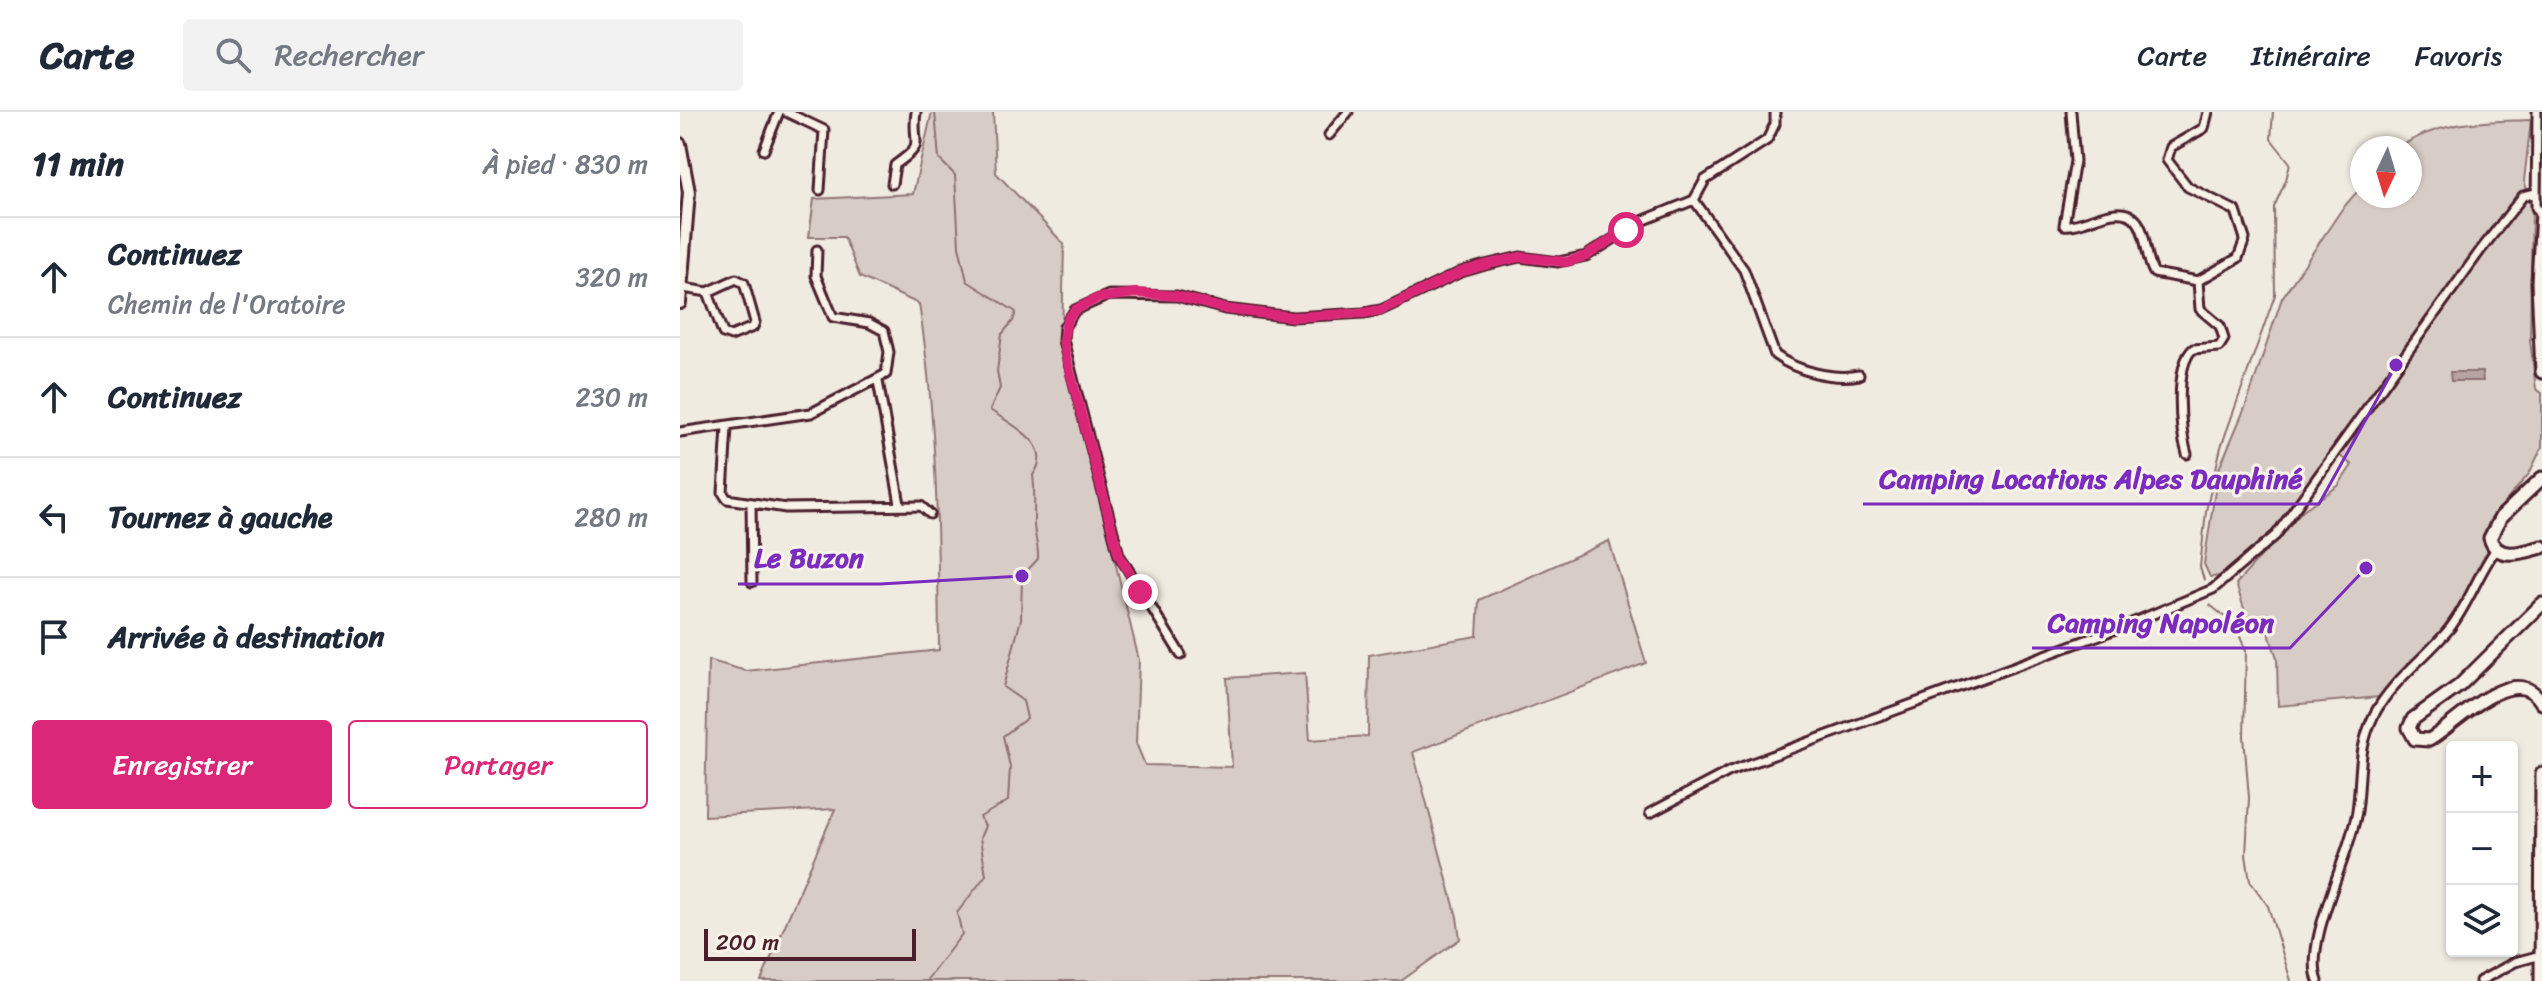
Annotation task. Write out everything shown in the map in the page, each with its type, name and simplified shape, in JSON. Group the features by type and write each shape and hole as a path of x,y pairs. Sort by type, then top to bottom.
{"main road":[{"path":"2542,213 2538,282 2542,372"},
{"path":"2542,478 2492,529 2490,538 2496,549 2511,554 2542,547"},
{"path":"2542,604 2472,674 2418,714 2410,723 2410,732 2415,739 2429,740 2466,710 2511,689 2530,691 2542,703"},
{"path":"2541,981 2542,774"}],"street":[{"path":"764,150 779,112"},
{"path":"786,112 824,130 820,190"},
{"path":"892,184 895,165 912,155 917,147 916,112"},
{"path":"1329,135 1348,112"},
{"path":"1181,655 1119,555 1066,357 1064,327 1075,310 1109,295 1136,293 1177,296 1225,309 1293,317 1381,310 1461,272 1520,257 1566,262 1586,256 1642,221 1694,200 1705,180 1767,140 1775,124 1775,112"},
{"path":"2071,112 2075,161 2064,225 2109,214 2127,214 2138,222 2154,273 2198,281 2238,258 2245,239 2236,211 2188,187 2167,160 2171,147 2204,128 2208,112"},
{"path":"2537,112 2536,208 2542,213"},
{"path":"680,144 689,192 680,303"},
{"path":"1650,813 1730,771 2127,625 2213,589 2276,535 2481,249 2523,196 2536,193"},
{"path":"1694,200 1744,270 1775,355 1785,363 1821,374 1844,378 1859,375"},
{"path":"680,432 811,413 878,381 888,368 887,337 879,326 833,317 816,276 817,250"},
{"path":"682,282 708,292 736,279 744,283 755,322 753,327 731,336 723,333 708,292"},
{"path":"2187,454 2179,424 2185,361 2193,349 2214,349 2224,339 2220,326 2200,309 2198,281"},
{"path":"878,381 900,504"},
{"path":"727,427 723,493 727,499 786,508 900,504 921,506 930,514"},
{"path":"751,503 752,582"},
{"path":"2318,981 2315,966 2322,918 2354,824 2358,768 2369,727 2387,694 2438,642 2466,606 2496,549"},
{"path":"2480,981 2515,962 2541,955"}],"shaded area":[{"path":"932,112 993,112 996,173 1064,244 1062,343 1139,660 1136,743 1145,765 1232,767 1227,678 1305,673 1310,740 1368,736 1369,655 1477,636 1479,600 1609,541 1646,663 1413,752 1457,917 1460,939 1401,981 761,981 835,809 705,816 708,660 746,671 939,650 933,434 919,304 860,277 844,237 809,237 814,199 913,194"},
{"path":"2531,120 2524,181 2532,203 2530,340 2536,389 2542,393 2542,447 2529,474 2489,521 2485,537 2488,553 2471,589 2436,637 2394,678 2380,697 2278,706 2277,658 2267,628 2249,624 2236,584 2303,510 2338,486 2352,465 2332,450 2260,546 2226,574 2210,577 2204,564 2218,471 2247,403 2282,298 2342,209 2350,200 2350,208 2422,208 2420,136 2445,127"},
{"path":"2450,372 2482,372 2483,381 2451,381"}],"waterway":[{"path":"926,981 962,934 957,913 986,875 980,838 985,826 980,817 1008,801 1010,767 1003,736 1027,718 1023,701 1003,687 1021,619 1022,576 1038,559 1033,475 1039,464 1039,454 1028,436 990,410 1000,388 997,371 1002,334 1016,312 967,281 959,246 955,175 939,159 935,112"},
{"path":"2204,580 2200,567 2206,511 2221,447 2275,295 2274,207 2290,163 2271,139 2273,112"},
{"path":"2210,605 2235,625 2246,651 2244,736 2249,798 2246,855 2250,881 2268,906 2291,981"}],"place":[{"name":"Camping Locations Alpes Dauphiné","path":"2396,365"},
{"name":"Camping Napoléon","path":"2366,568"},
{"name":"Le Buzon","path":"1022,576"}],"route":[{"path":"1140,592 1126,571 1107,518 1093,453 1066,357 1064,327 1075,310 1098,298 1136,293 1177,296 1225,309 1293,317 1364,313 1381,310 1461,272 1485,265 1520,257 1566,262 1586,256 1626,230"}]}
